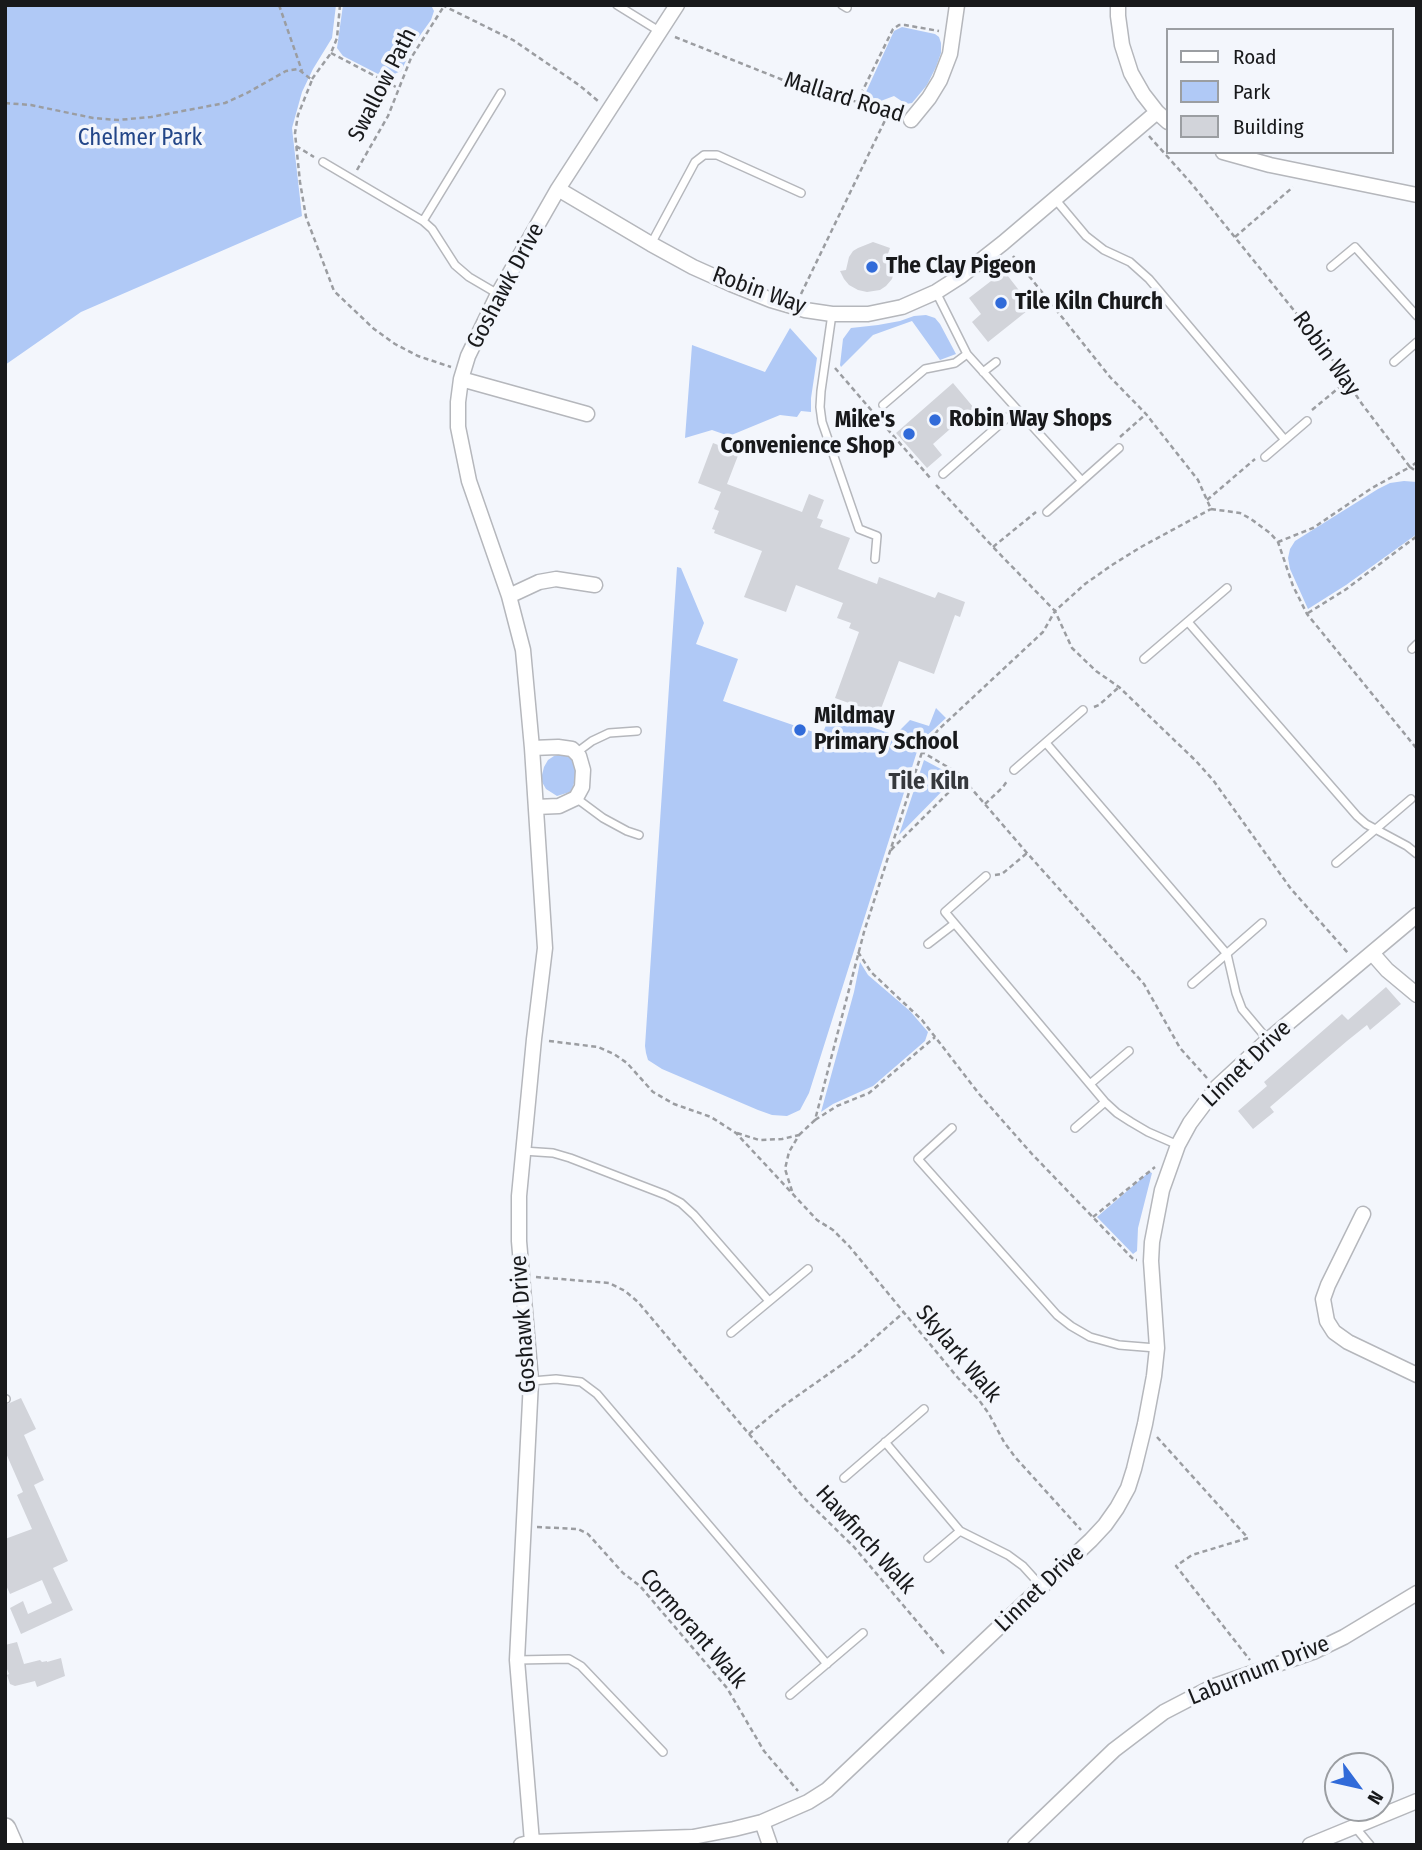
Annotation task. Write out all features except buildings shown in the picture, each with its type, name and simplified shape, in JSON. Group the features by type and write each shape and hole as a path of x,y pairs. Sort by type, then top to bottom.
{"main road":[{"path":"5,1829 12,1845"}],"street":[{"name":"Goshawk Drive","path":"526,1843 517,1660 531,1381 519,1241 519,1196 545,948 523,649 509,596 468,481 457,427 458,402 462,374 477,335 498,294 558,189 677,5"},
{"name":"Mallard Road","path":"911,120 940,80 950,54 957,5"},
{"path":"1118,5 1122,45 1131,72 1143,93 1163,117"},
{"name":"Robin Way","path":"558,189 651,244 731,284 796,307 832,314 868,314 902,307 936,292 961,276 1140,126 1163,117"},
{"path":"1231,154 1417,195"},
{"path":"462,374 587,414"},
{"path":"509,596 538,582 556,579 595,585"},
{"path":"532,748 572,749 579,756 583,770 582,787 576,798 559,806 536,807"},
{"name":"Linnet Drive","path":"526,1843 693,1837 762,1822 808,1802 827,1790 1091,1540 1105,1525 1128,1488 1145,1424 1157,1349 1151,1261 1156,1214 1178,1146 1190,1123 1217,1087 1268,1040 1417,915"},
{"path":"1371,953 1417,995"},
{"path":"1363,1214 1328,1285 1324,1299 1327,1321 1334,1332 1348,1342 1417,1376"},
{"name":"Laburnum Drive","path":"1015,1845 1090,1772 1164,1712 1214,1686 1313,1652 1344,1637 1417,1593"},
{"path":"1310,1845 1417,1801"},
{"path":"762,1822 770,1845"}],"lane":[{"path":"617,5 659,31"},
{"path":"423,221 501,93"},
{"path":"651,244 695,162 704,155 717,155 801,193"},
{"path":"323,162 423,221 432,229 455,265 469,277 498,294"},
{"path":"1054,198 1086,236 1104,250 1130,262 1149,279 1285,440"},
{"path":"1331,267 1355,247 1417,316"},
{"path":"936,292 967,354 1082,481"},
{"path":"832,314 821,391 822,422 859,529 877,536 875,559"},
{"path":"1394,362 1417,342"},
{"path":"883,405 925,369 954,363 967,354"},
{"path":"983,372 996,362"},
{"path":"943,474 1016,410"},
{"path":"1265,457 1307,421"},
{"path":"1047,512 1119,449"},
{"path":"1144,659 1227,588"},
{"path":"1188,622 1357,816 1375,830 1417,854"},
{"path":"1014,770 1083,710"},
{"path":"576,753 609,733 637,731"},
{"path":"1046,743 1227,954 1242,1009 1268,1040"},
{"path":"576,798 603,818 639,835"},
{"path":"1336,863 1411,799"},
{"path":"986,876 945,912 1105,1102 1131,1122 1178,1146"},
{"path":"1192,984 1262,923"},
{"path":"928,944 954,924"},
{"path":"1090,1084 1129,1051"},
{"path":"1075,1128 1105,1102"},
{"path":"952,1128 918,1159 1057,1315 1071,1326 1097,1339 1119,1345 1157,1349"},
{"path":"523,1151 553,1153 570,1158 681,1203 769,1301"},
{"path":"732,1332 808,1269"},
{"path":"531,1381 556,1379 581,1382 597,1394 827,1664"},
{"path":"844,1478 924,1409"},
{"path":"885,1442 960,1531 1009,1555 1042,1587"},
{"path":"928,1558 960,1531"},
{"path":"790,1695 863,1633"},
{"path":"517,1660 569,1659 581,1666 663,1752"},
{"path":"1355,1826 1370,1845"}],"path":[{"path":"279,5 302,71"},
{"path":"340,5 337,38 331,53 312,80 298,116 295,133 306,217 334,291 374,329 395,344 462,374"},
{"name":"Swallow Path","path":"352,179 388,116 411,58 443,6 513,40 609,108"},
{"path":"857,102 893,29 905,25 953,32"},
{"name":"Mallard Road","path":"659,31 793,84 832,97 891,108 911,120"},
{"path":"331,53 398,88"},
{"path":"5,103 118,120 151,117 225,103 286,71 298,69 312,80"},
{"path":"796,307 891,108"},
{"name":"Robin Way","path":"1140,126 1191,183 1318,340 1410,467"},
{"path":"296,146 323,162"},
{"path":"1235,237 1309,173"},
{"path":"1003,243 1110,377 1146,414 1198,480 1211,509"},
{"path":"1307,421 1307,415 1347,381"},
{"path":"1119,449 1120,436 1146,414"},
{"path":"1207,500 1255,458 1265,457"},
{"path":"1279,542 1313,528 1372,488 1417,462"},
{"path":"1410,467 1417,472"},
{"path":"1055,611 1085,584 1112,565 1172,529 1211,509 1240,513 1279,542 1293,586 1307,614 1417,749"},
{"path":"993,547 1035,512 1047,512"},
{"path":"1307,614 1345,590 1417,536"},
{"path":"1083,710 1099,705 1118,687"},
{"path":"815,1120 858,952 922,752"},
{"path":"985,804 1014,770"},
{"path":"890,850 963,778"},
{"path":"986,876 1002,874 1027,853"},
{"path":"858,952 871,972 912,1009 980,1095 1032,1154 1134,1260 1151,1261"},
{"path":"793,1195 785,1169 789,1152 799,1135 815,1120 837,1106 869,1093 935,1037"},
{"name":"Skylark Walk","path":"534,1040 588,1045 614,1054 627,1063 653,1091 674,1104 711,1117 736,1133 817,1220 833,1230 849,1246 979,1400 1016,1457 1091,1540"},
{"name":"Skylark Walk","path":"736,1133 759,1140 799,1135"},
{"path":"1093,1217 1153,1166 1168,1171"},
{"name":"Hawfinch Walk","path":"522,1276 609,1283 638,1302 806,1500 854,1547 957,1668"},
{"path":"749,1434 783,1406 854,1356 904,1313"},
{"path":"1145,1424 1248,1538 1192,1555 1176,1566 1258,1671"},
{"name":"Cormorant Walk","path":"523,1527 578,1529 588,1534 623,1573 640,1586 727,1688 765,1751 808,1802"}],"green space":[{"name":"Chelmer Park","path":"5,5 336,5 332,38 302,92 292,128 302,216 81,312 5,365"},
{"path":"343,5 431,5 434,11 401,71 392,75 380,75 343,56 337,48"},
{"path":"902,27 939,37 941,53 936,67 927,85 912,103 906,104 894,96 878,102 872,101 866,92 894,31"},
{"path":"926,315 935,318 940,324 956,354 940,360 912,321 873,335 841,367 843,339 851,328"},
{"path":"790,328 817,358 811,412 801,411 797,417 780,415 729,436 712,430 685,438 692,345 765,372"},
{"path":"1417,482 1417,534 1308,609 1290,569 1288,558 1295,541 1378,489 1390,483"},
{"path":"677,567 681,568 704,623 696,644 738,659 723,701 822,735 831,713 895,735 910,720 929,726 936,708 946,718 920,742 809,1093 800,1110 787,1116 758,1110 662,1069 648,1060 646,1053"},
{"path":"561,754 572,759 576,766 576,775 570,792 557,796 546,789 542,775 548,760"},
{"path":"924,760 956,777 899,835"},
{"path":"860,962 868,975 910,1011 928,1032 925,1041 873,1086 821,1112 854,992"},
{"path":"1149,1172 1152,1173 1138,1228 1137,1251 1133,1254 1097,1217"}],"place":[{"name":"The Clay Pigeon","path":"872,267"},
{"name":"Tile Kiln Church","path":"1001,303"},
{"name":"Robin Way Shops","path":"935,420"},
{"name":"Mike's Convenience Shop","path":"909,434"},
{"name":"Mildmay Primary School","path":"800,730"}],"district":[{"name":"Tile Kiln","path":"929,782"}]}
